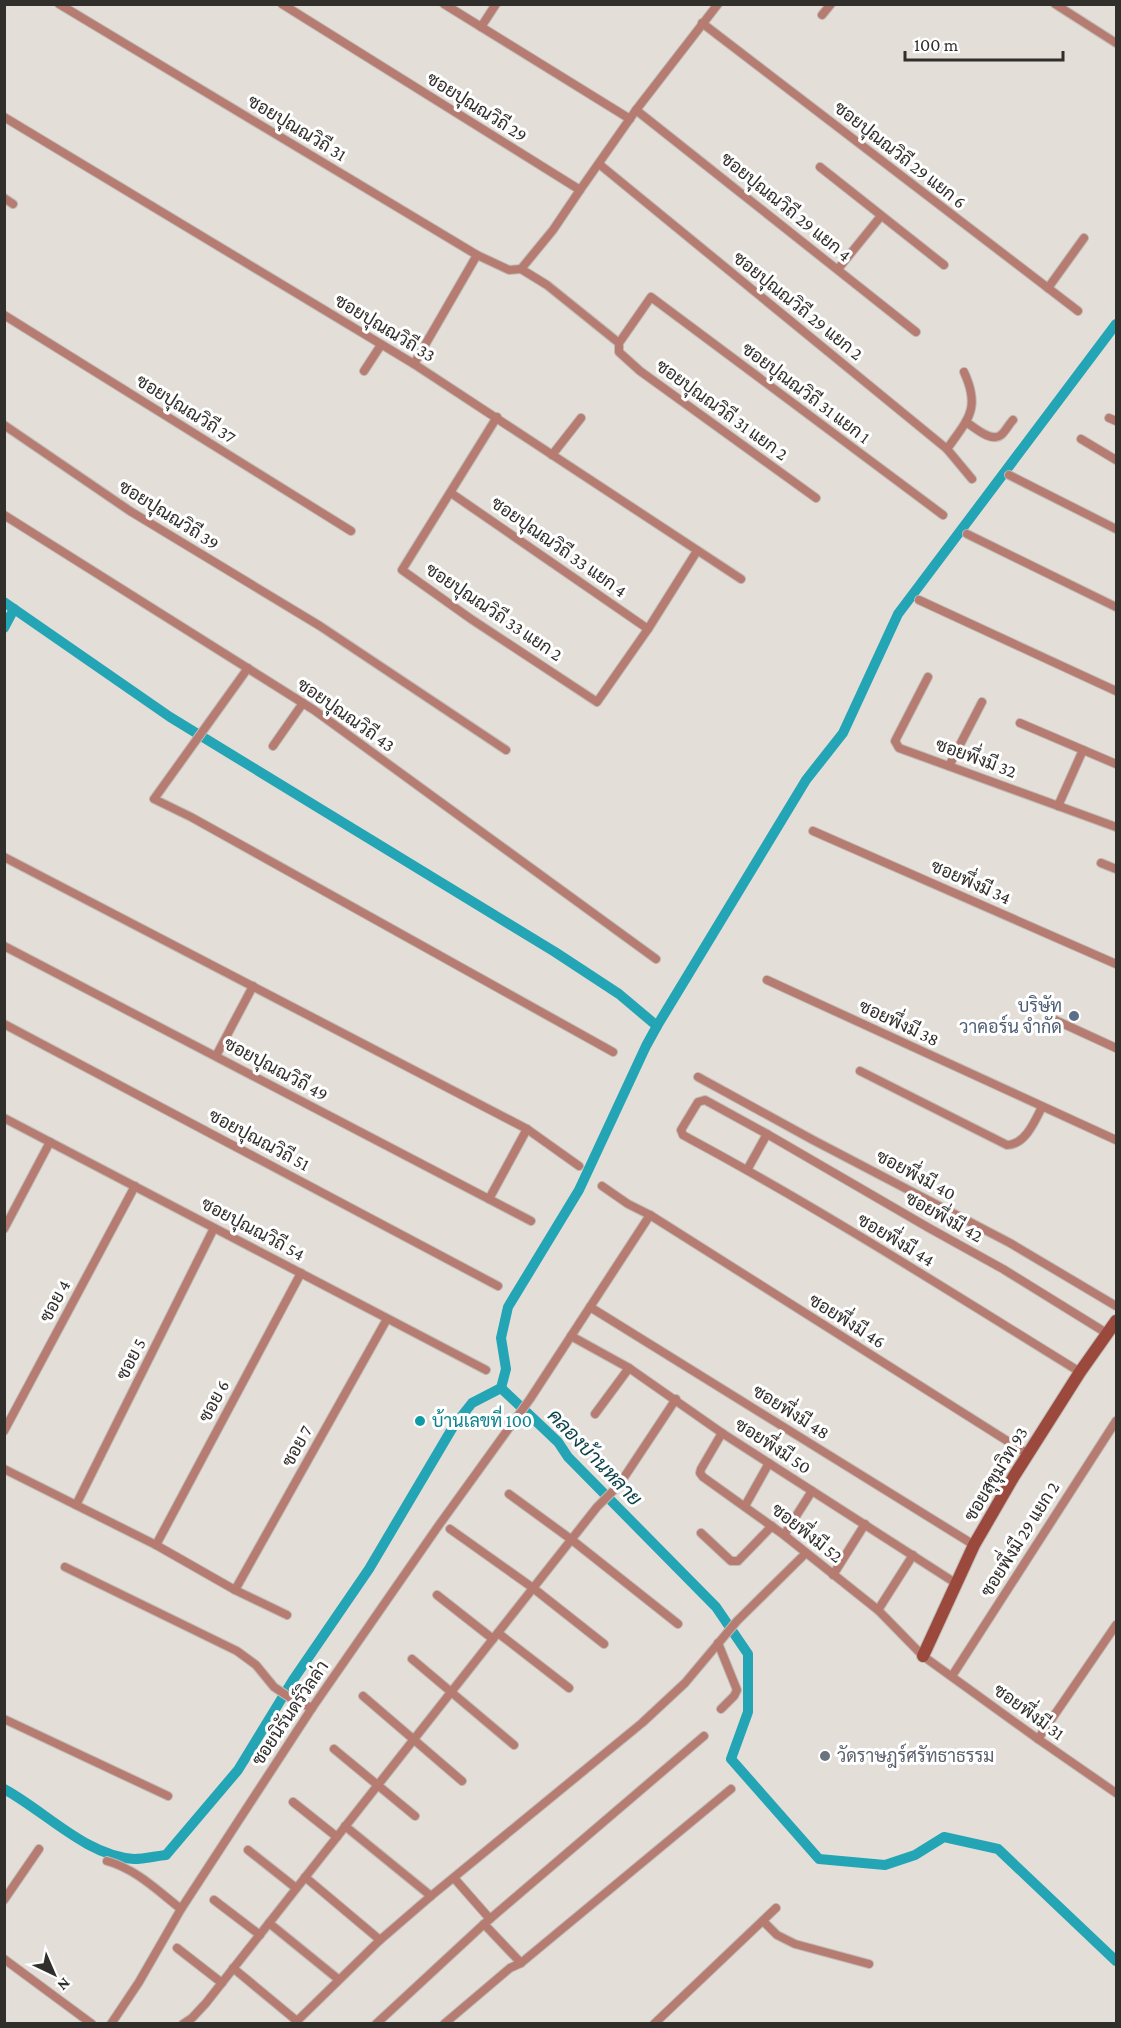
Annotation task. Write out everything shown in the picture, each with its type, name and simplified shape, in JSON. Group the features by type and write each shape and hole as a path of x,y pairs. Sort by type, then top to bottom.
{"street":[{"name":"ซอยปุณณวิถี 31","path":"59,4 477,255 509,270 521,269 555,292 620,343"},
{"name":"ซอยปุณณวิถี 29","path":"282,4 296,8 580,190"},
{"path":"444,4 630,119"},
{"path":"481,27 496,4"},
{"path":"521,269 553,230 636,110 718,4"},
{"path":"822,15 831,4"},
{"path":"1055,4 1116,43"},
{"name":"ซอยปุณณวิถี 29 แยก 6","path":"702,23 1078,311"},
{"name":"ซอยปุณณวิถี 29 แยก 4","path":"636,110 916,332"},
{"name":"ซอยปุณณวิถี 33","path":"4,117 414,364 741,579"},
{"name":"ซอยปุณณวิถี 29 แยก 2","path":"599,164 947,449 972,479"},
{"path":"820,167 944,265"},
{"path":"4,198 13,204"},
{"path":"838,269 881,216"},
{"path":"1048,288 1084,238"},
{"path":"414,364 477,255"},
{"name":"ซอยปุณณวิถี 31 แยก 1","path":"620,343 651,297 942,515"},
{"name":"ซอยปุณณวิถี 37","path":"4,315 351,531"},
{"name":"ซอยปุณณวิถี 31 แยก 2","path":"620,343 619,352 640,371 816,498"},
{"path":"364,371 381,345"},
{"path":"947,449 966,422 972,407 973,394 964,372"},
{"name":"ซอยปุณณวิถี 33 แยก 2","path":"497,417 402,570 471,619 597,702 648,628"},
{"path":"552,455 581,418"},
{"path":"966,422 989,437 995,438 1013,420"},
{"name":"ซอยปุณณวิถี 39","path":"4,425 130,511 320,626 506,750"},
{"path":"1081,440 1116,460"},
{"path":"1009,475 1116,529"},
{"name":"ซอยปุณณวิถี 33 แยก 4","path":"451,493 648,628"},
{"name":"ซอยปุณณวิถี 43","path":"4,515 324,717 656,959"},
{"path":"967,534 1116,607"},
{"path":"648,628 697,550"},
{"path":"919,600 1116,691"},
{"path":"248,668 154,799 202,823 613,1052"},
{"name":"ซอยพึ่งมี 32","path":"928,678 896,741 896,746 1116,828"},
{"path":"950,766 982,702"},
{"path":"273,746 303,703"},
{"path":"1020,723 1116,764"},
{"path":"1058,806 1083,750"},
{"name":"ซอยพึ่งมี 34","path":"813,831 1116,964"},
{"path":"4,858 527,1129 579,1166"},
{"path":"1101,863 1116,869"},
{"name":"ซอยปุณณวิถี 49","path":"4,946 531,1221"},
{"name":"ซอยพึ่งมี 38","path":"767,980 1116,1140"},
{"path":"216,1056 253,986"},
{"path":"1053,1019 1116,1048"},
{"name":"ซอยปุณณวิถี 51","path":"4,1024 498,1286"},
{"path":"860,1071 1007,1145 1014,1145 1027,1133 1042,1107"},
{"name":"ซอยพึ่งมี 40","path":"698,1077 1010,1243 1116,1306"},
{"name":"ซอยพึ่งมี 42","path":"692,1140 683,1135 681,1130 698,1102 702,1100 767,1134 1003,1269 1108,1334"},
{"name":"ซอยปุณณวิถี 54","path":"4,1118 486,1370"},
{"path":"489,1199 527,1129"},
{"path":"747,1170 767,1134"},
{"name":"ซอยพึ่งมี 44","path":"692,1140 747,1170 1080,1372"},
{"path":"4,1229 50,1142"},
{"name":"ซอย 4","path":"4,1431 135,1186"},
{"name":"ซอยพึ่งมี 46","path":"602,1186 1028,1454"},
{"name":"ซอยนิรันดร์วิลล่า","path":"111,2024 139,1982 181,1909 312,1708 530,1399 650,1215"},
{"name":"ซอย 5","path":"76,1504 214,1228"},
{"name":"ซอย 6","path":"156,1545 301,1273"},
{"name":"ซอยพึ่งมี 48","path":"590,1307 974,1545"},
{"name":"ซอย 7","path":"235,1590 387,1319"},
{"name":"ซอยสุขุมวิท 93","path":"923,1656 974,1545 1028,1454 1080,1372 1116,1321"},
{"name":"ซอยพึ่งมี 50","path":"571,1336 630,1368 722,1433 957,1584"},
{"path":"595,1414 630,1368"},
{"path":"183,2024 195,2021 233,1968 597,1507 619,1485 676,1400"},
{"name":"ซอยพึ่งมี 29 แยก 2","path":"952,1676 1116,1421"},
{"name":"ซอยพึ่งมี 52","path":"722,1433 700,1473 703,1477 784,1535 878,1610 923,1656"},
{"path":"745,1506 769,1463"},
{"path":"4,1469 156,1545 235,1590 287,1615"},
{"path":"784,1535 812,1491"},
{"path":"509,1494 572,1540 678,1624"},
{"path":"833,1575 865,1524"},
{"path":"701,1533 731,1561 738,1561 772,1526"},
{"path":"450,1529 533,1588 604,1644"},
{"path":"233,1968 296,2022 380,1940 642,1723 685,1683 736,1621 806,1553"},
{"path":"878,1610 913,1556"},
{"path":"65,1567 237,1651 256,1665 274,1687 295,1701 312,1708"},
{"path":"437,1595 569,1688"},
{"path":"1038,1740 1116,1625"},
{"path":"718,1643 737,1690 721,1709"},
{"name":"ซอยพึ่งมี 31","path":"923,1656 1038,1740 1116,1793"},
{"path":"412,1659 514,1745"},
{"path":"363,1696 462,1781"},
{"path":"4,1719 168,1796"},
{"path":"376,2024 487,1922 704,1736"},
{"path":"334,1749 415,1816"},
{"path":"444,2024 732,1789"},
{"path":"293,1802 337,1837"},
{"path":"345,1826 431,1896"},
{"path":"4,1900 39,1849"},
{"path":"249,1850 296,1888"},
{"path":"107,1861 124,1867 140,1877 181,1909"},
{"path":"305,1877 380,1940"},
{"path":"454,1878 521,1963"},
{"path":"214,1900 260,1935"},
{"path":"654,2024 776,1908"},
{"path":"763,1921 777,1935 795,1944 869,1964"},
{"path":"269,1923 338,1979"},
{"path":"177,1948 222,1983"},
{"path":"4,1959 92,2024"}],"waterway":[{"path":"501,1388 506,1369 501,1338 508,1307 579,1190 657,1026 806,780 843,733 898,614 1116,324"},
{"path":"4,602 170,717 555,952 619,994 657,1026"},
{"path":"4,628 14,609"},
{"name":"คลองบ้านหลาย","path":"4,1789 66,1831 99,1850 134,1859 166,1855 238,1770 293,1680 369,1569 453,1427 472,1403 501,1388 558,1442 568,1457 716,1607 748,1654 748,1712 731,1759 819,1859 885,1865 915,1855 944,1837 998,1849 1116,1961"}],"place":[{"name":"บริษัท วาคอร์น จำกัด","path":"1074,1016"},
{"name":"บ้านเลขที่ 100","path":"420,1421"},
{"name":"วัดราษฎร์ศรัทธาธรรม","path":"825,1756"}]}
